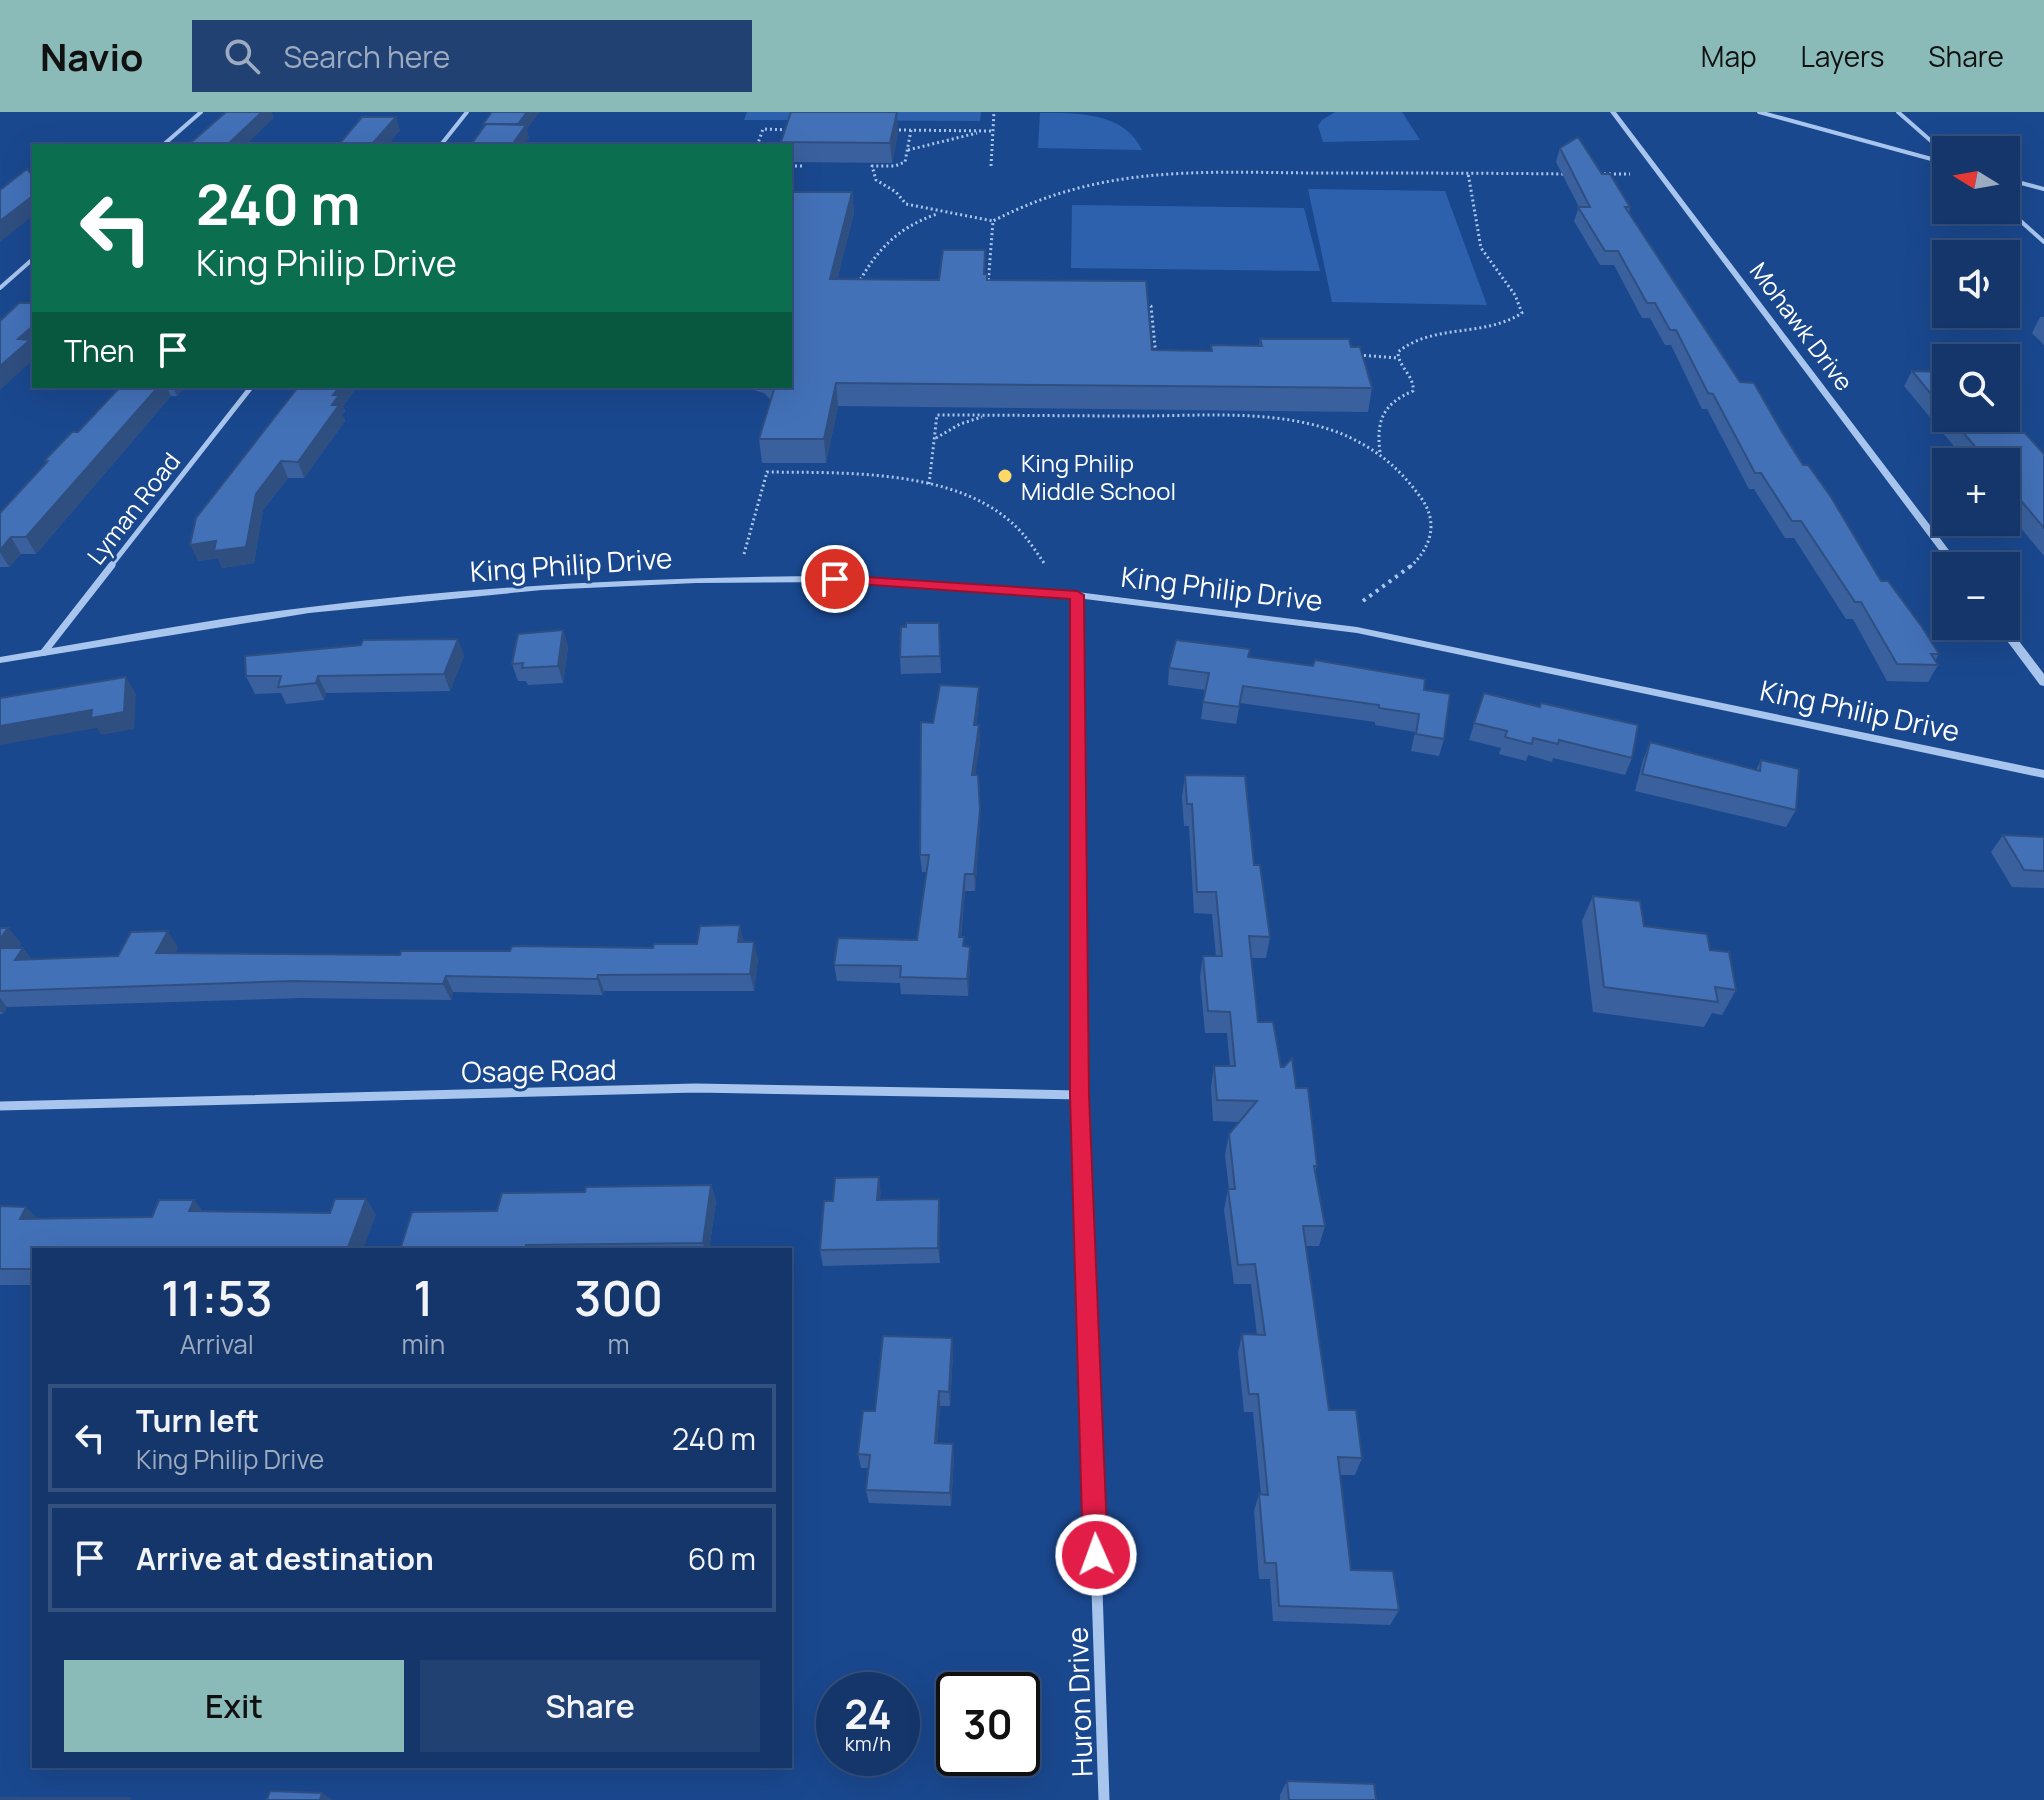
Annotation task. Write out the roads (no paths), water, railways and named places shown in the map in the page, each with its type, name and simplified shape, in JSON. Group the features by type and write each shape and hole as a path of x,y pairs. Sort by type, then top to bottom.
{"street":[{"path":"164,144 201,112"},
{"path":"442,144 467,112"},
{"name":"Mohawk Drive","path":"1613,112 1945,552"},
{"path":"1759,112 1932,159"},
{"path":"1898,112 1932,142"},
{"path":"2020,183 2044,189"},
{"path":"2020,221 2044,242"},
{"path":"0,288 32,260"},
{"name":"Lyman Road","path":"44,652 250,388"},
{"name":"King Philip Drive","path":"0,660 309,610 542,587 696,580 835,579 1077,595 1303,622 1416,641 2044,774"},
{"name":"Huron Drive","path":"1077,595 1080,1095 1104,1800"},
{"path":"2012,640 2044,682"},
{"name":"Osage Road","path":"0,1106 696,1088 1080,1095"}],"place":[{"name":"King Philip Middle School","path":"1005,476"}]}
